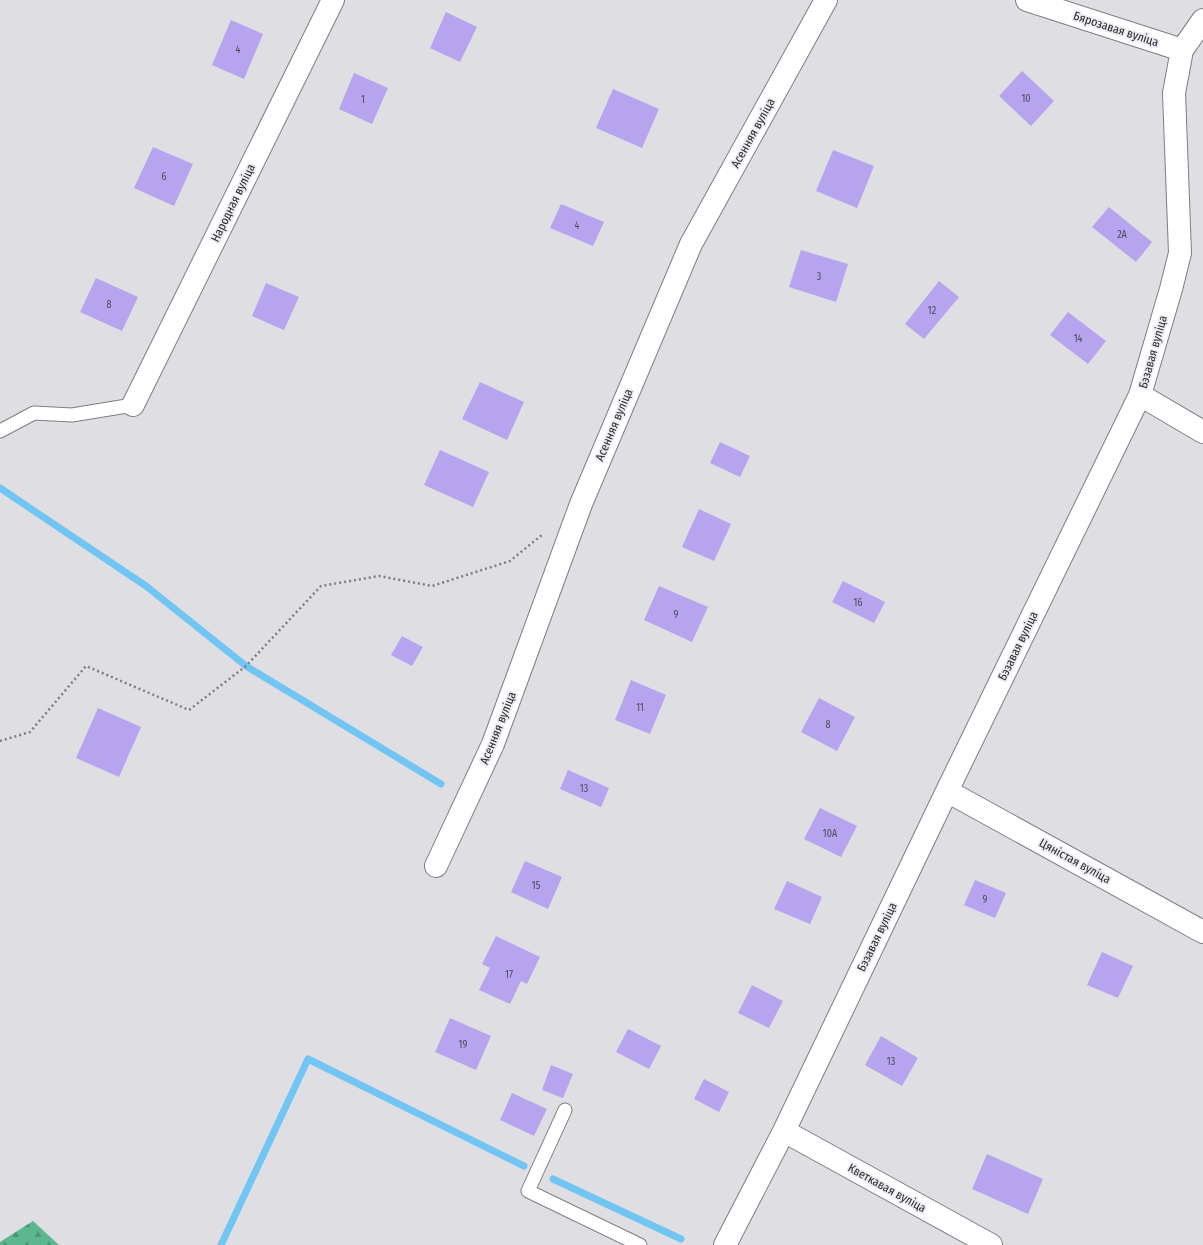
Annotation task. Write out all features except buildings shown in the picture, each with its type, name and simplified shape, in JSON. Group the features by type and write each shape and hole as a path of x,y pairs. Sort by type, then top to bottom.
{"street":[{"name":"Народная вуліца","path":"133,405 333,0"},
{"name":"Асенняя вуліца","path":"436,866 493,744 581,504 691,244 826,0"},
{"name":"Бярозавая вуліца","path":"1027,0 1182,50"},
{"name":"Бэзавая вуліца","path":"725,1245 784,1132 947,790 1140,395 1171,289 1180,252 1174,93 1182,50 1203,20"},
{"path":"1140,395 1203,432"},
{"name":"Цяністая вуліца","path":"947,790 1203,932"},
{"name":"Кветкавая вуліца","path":"784,1132 991,1245"}],"lane":[{"path":"0,431 34,413 72,415 133,405"},
{"path":"565,1110 528,1191 640,1245"}],"path":[{"path":"0,741 30,732 86,666 189,710 246,666 321,586 379,576 432,586 510,561 546,532"}],"green space":[{"path":"33,1221 59,1245 0,1245 0,1242"}],"waterway":[{"path":"0,488 146,586 246,666 441,784"},
{"path":"221,1245 308,1059 524,1166"},
{"path":"553,1179 681,1239"}]}
